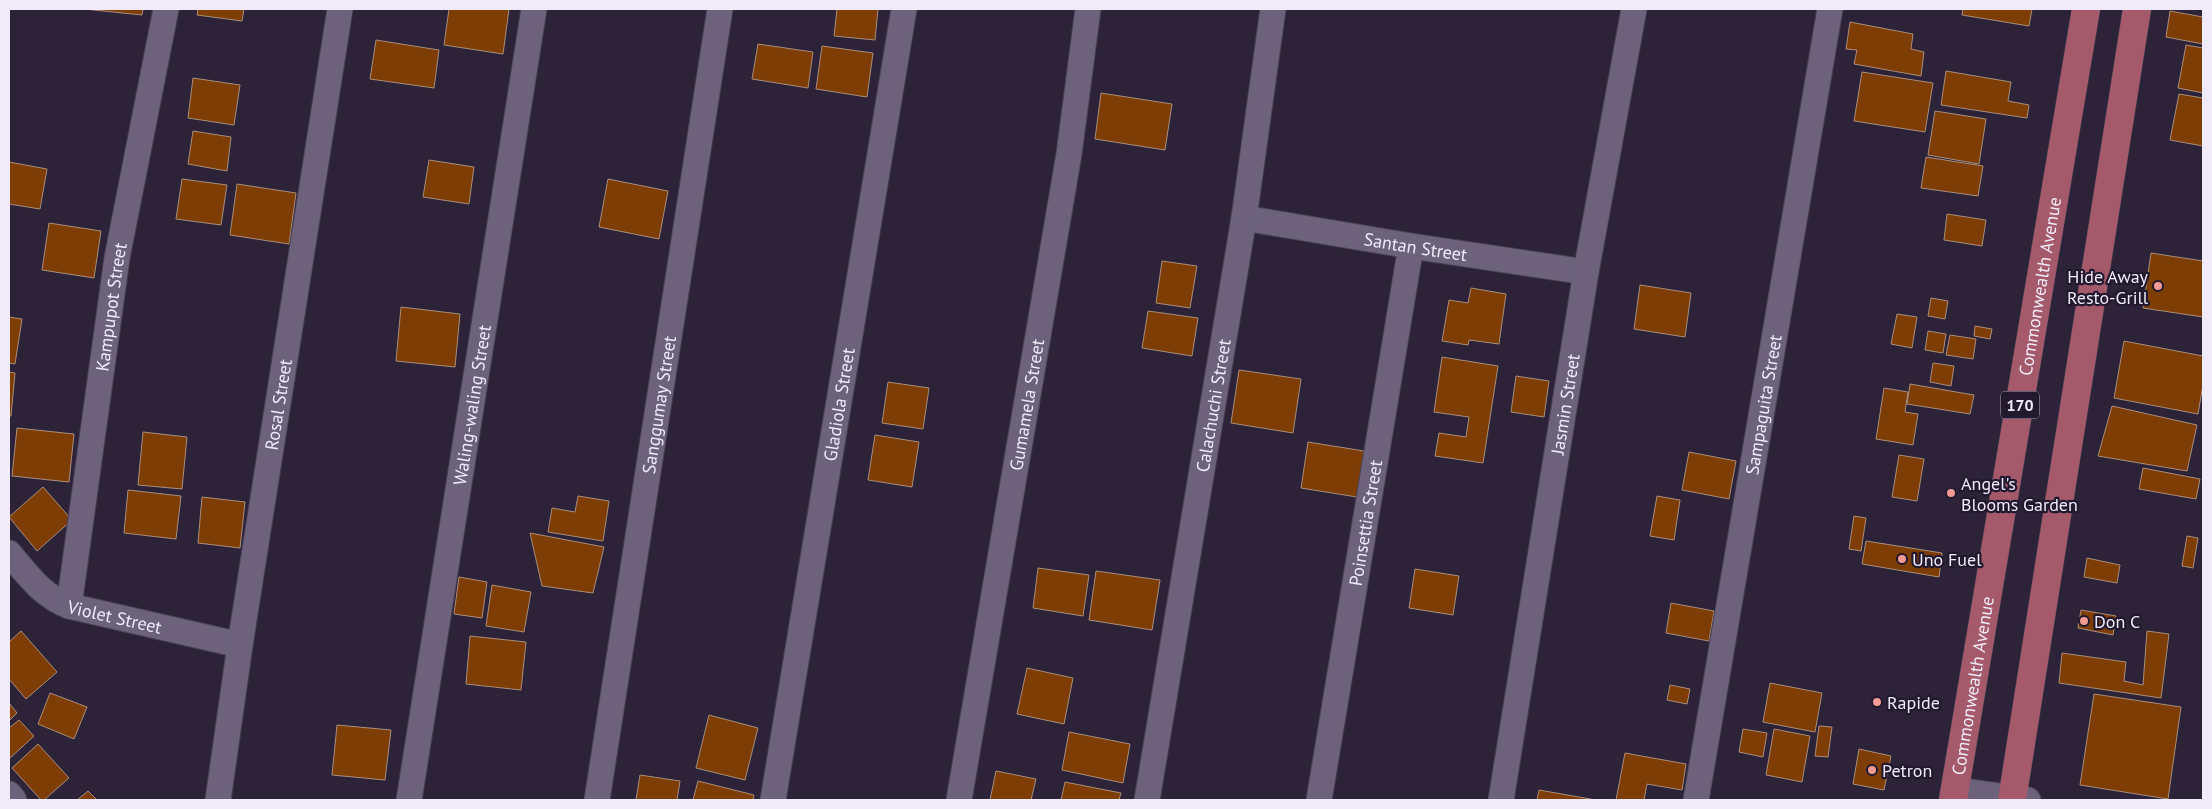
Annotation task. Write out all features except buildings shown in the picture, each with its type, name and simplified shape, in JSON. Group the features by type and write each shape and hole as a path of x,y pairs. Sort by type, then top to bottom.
{"main road":[{"name":"Commonwealth Avenue","path":"1954,795 2086,9"},
{"path":"2018,800 2137,9"}],"street":[{"name":"Kampupot Street","path":"69,606 117,258 166,9"},
{"name":"Rosal Street","path":"218,800 240,645 340,9"},
{"name":"Waling-waling Street","path":"409,800 534,9"},
{"name":"Sanggumay Street","path":"597,800 720,9"},
{"name":"Gladiola Street","path":"773,800 904,9"},
{"name":"Gumamela Street","path":"959,800 1069,154 1088,9"},
{"name":"Calachuchi Street","path":"1147,800 1244,218 1273,9"},
{"name":"Jasmin Street","path":"1501,800 1586,272 1634,9"},
{"name":"Sampaguita Street","path":"1696,800 1830,9"},
{"name":"Santan Street","path":"1244,218 1411,246 1586,272"},
{"name":"Poinsettia Street","path":"1319,800 1411,246"},
{"name":"Violet Street","path":"9,553 40,589 53,600 69,606 240,645"},
{"path":"9,794 14,800"},
{"path":"1954,795 2018,800"}],"place":[{"name":"Hide Away Resto-Grill","path":"2158,286"},
{"name":"Angel's Blooms Garden","path":"1951,493"},
{"name":"Uno Fuel","path":"1902,559"},
{"name":"Don C","path":"2084,621"},
{"name":"Rapide","path":"1877,702"},
{"name":"Petron","path":"1872,770"}]}
